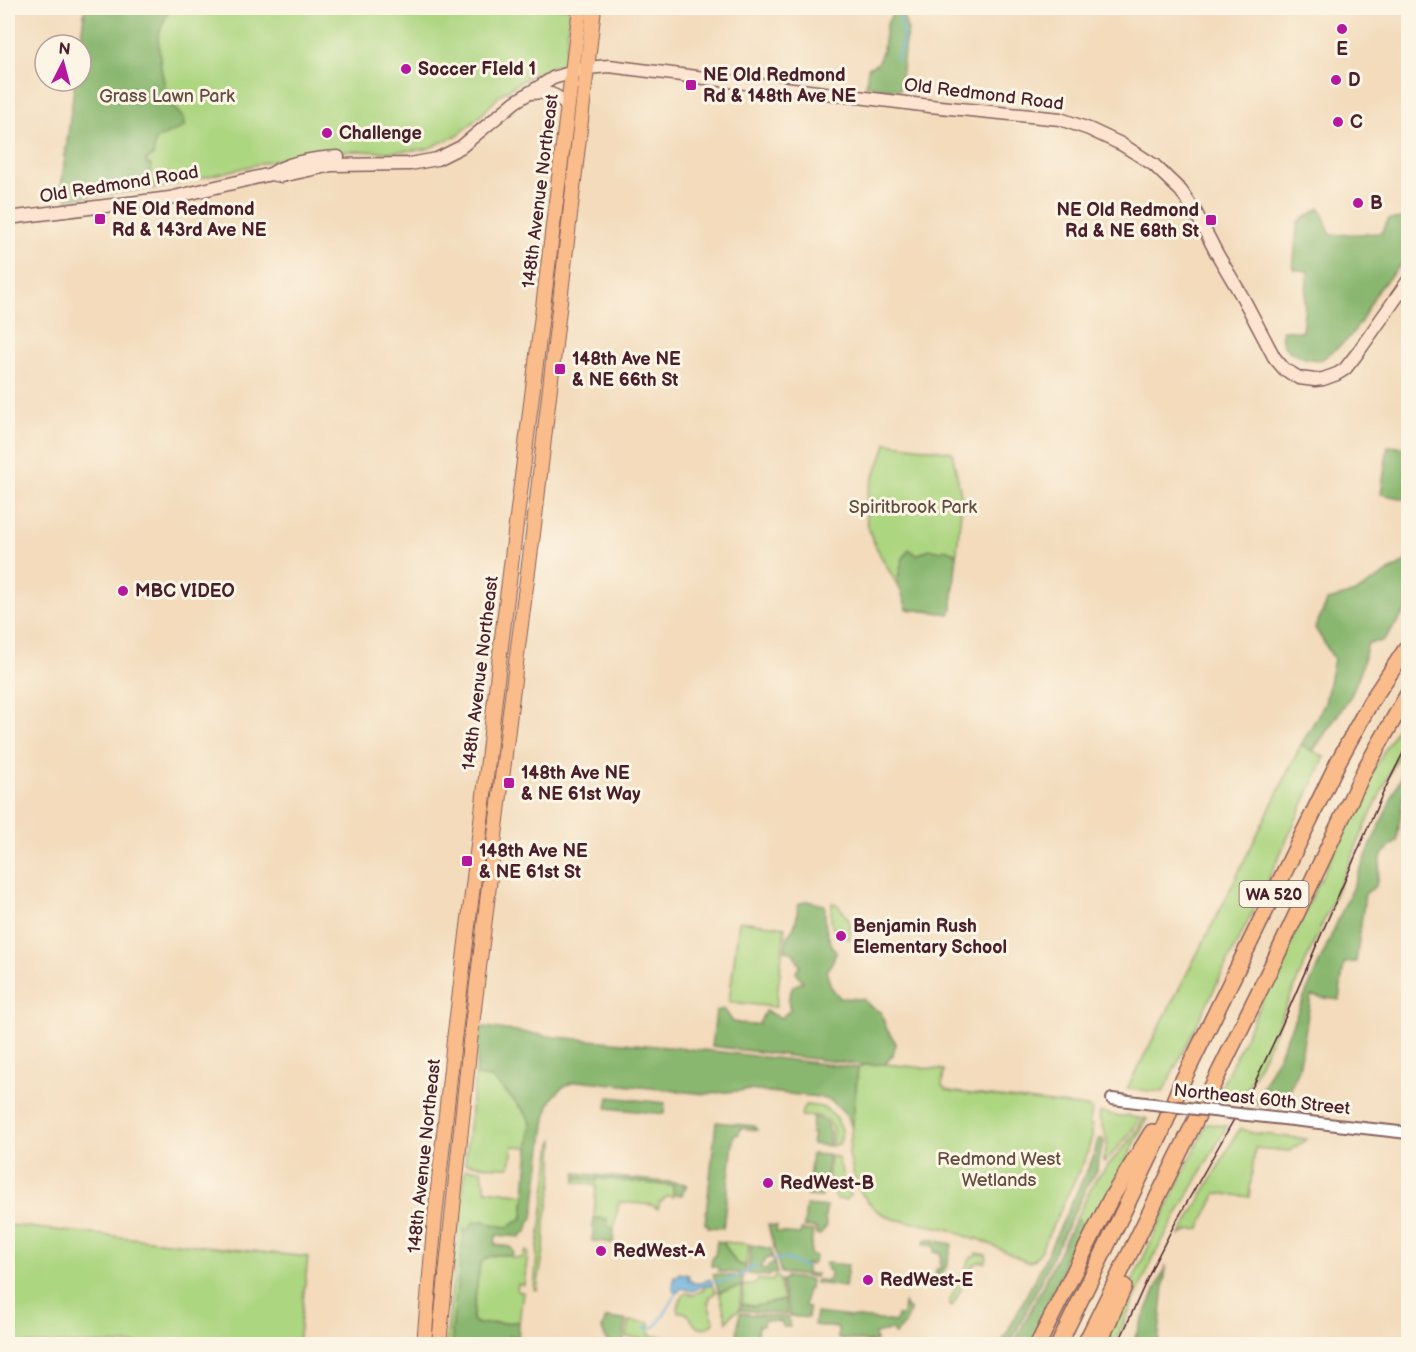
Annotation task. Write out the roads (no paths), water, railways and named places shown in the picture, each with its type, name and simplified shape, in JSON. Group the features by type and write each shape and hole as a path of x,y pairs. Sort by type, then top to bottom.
{"highway":[{"name":"WA 520","path":"1059,1344 1160,1136 1180,1086 1338,762 1370,703 1408,646"},
{"name":"WA 520","path":"1085,1344 1280,949 1365,770 1408,694"},
{"path":"1038,1344 1110,1200 1180,1086"},
{"path":"1099,1344 1193,1126"}],"main road":[{"name":"148th Avenue Northeast","path":"424,1344 453,1040 580,8"},
{"name":"148th Avenue Northeast","path":"439,1344 470,1042 533,534 594,8"},
{"name":"Old Redmond Road","path":"8,218 170,198 271,174 281,176 332,165 410,165 437,159 457,150 515,102 553,78 587,68 609,66 930,106 1060,119 1089,129 1121,144 1154,165 1181,191 1196,213 1274,357 1284,369 1299,378 1323,379 1345,369 1408,281"},
{"path":"528,93 550,93 559,97 568,109"}],"street":[{"name":"Northeast 60th Street","path":"1112,1099 1408,1133"}],"water":[{"path":"679,1273 689,1275 688,1280 692,1283 701,1283 710,1279 712,1285 693,1291 681,1288 676,1293 673,1288 674,1276 678,1276"}],"waterway":[{"path":"896,60 903,40 899,8"},
{"path":"774,1260 785,1258 805,1267"},
{"path":"712,1282 734,1278 757,1265"},
{"path":"644,1328 656,1325 676,1293"}],"tram line":[{"path":"1118,1344 1173,1227 1254,1084 1382,795 1408,743"}],"place":[{"name":"E","path":"1342,29"},
{"name":"Soccer FIeld 1","path":"406,69"},
{"name":"D","path":"1336,80"},
{"name":"NE Old Redmond Rd & 148th Ave NE","path":"691,85"},
{"name":"C","path":"1338,122"},
{"name":"Challenge","path":"327,133"},
{"name":"B","path":"1358,203"},
{"name":"NE Old Redmond Rd & 143rd Ave NE","path":"100,219"},
{"name":"NE Old Redmond Rd & NE 68th St","path":"1211,220"},
{"name":"148th Ave NE & NE 66th St","path":"560,369"},
{"name":"MBC VIDEO","path":"123,591"},
{"name":"148th Ave NE & NE 61st Way","path":"509,783"},
{"name":"148th Ave NE & NE 61st St","path":"467,861"},
{"name":"Benjamin Rush Elementary School","path":"841,936"},
{"name":"RedWest-B","path":"768,1183"},
{"name":"RedWest-A","path":"601,1251"},
{"name":"RedWest-E","path":"868,1280"}],"park label":[{"name":"Grass Lawn Park","path":"167,96"},
{"name":"Spiritbrook Park","path":"913,507"},
{"name":"Redmond West Wetlands","path":"999,1169"}]}
